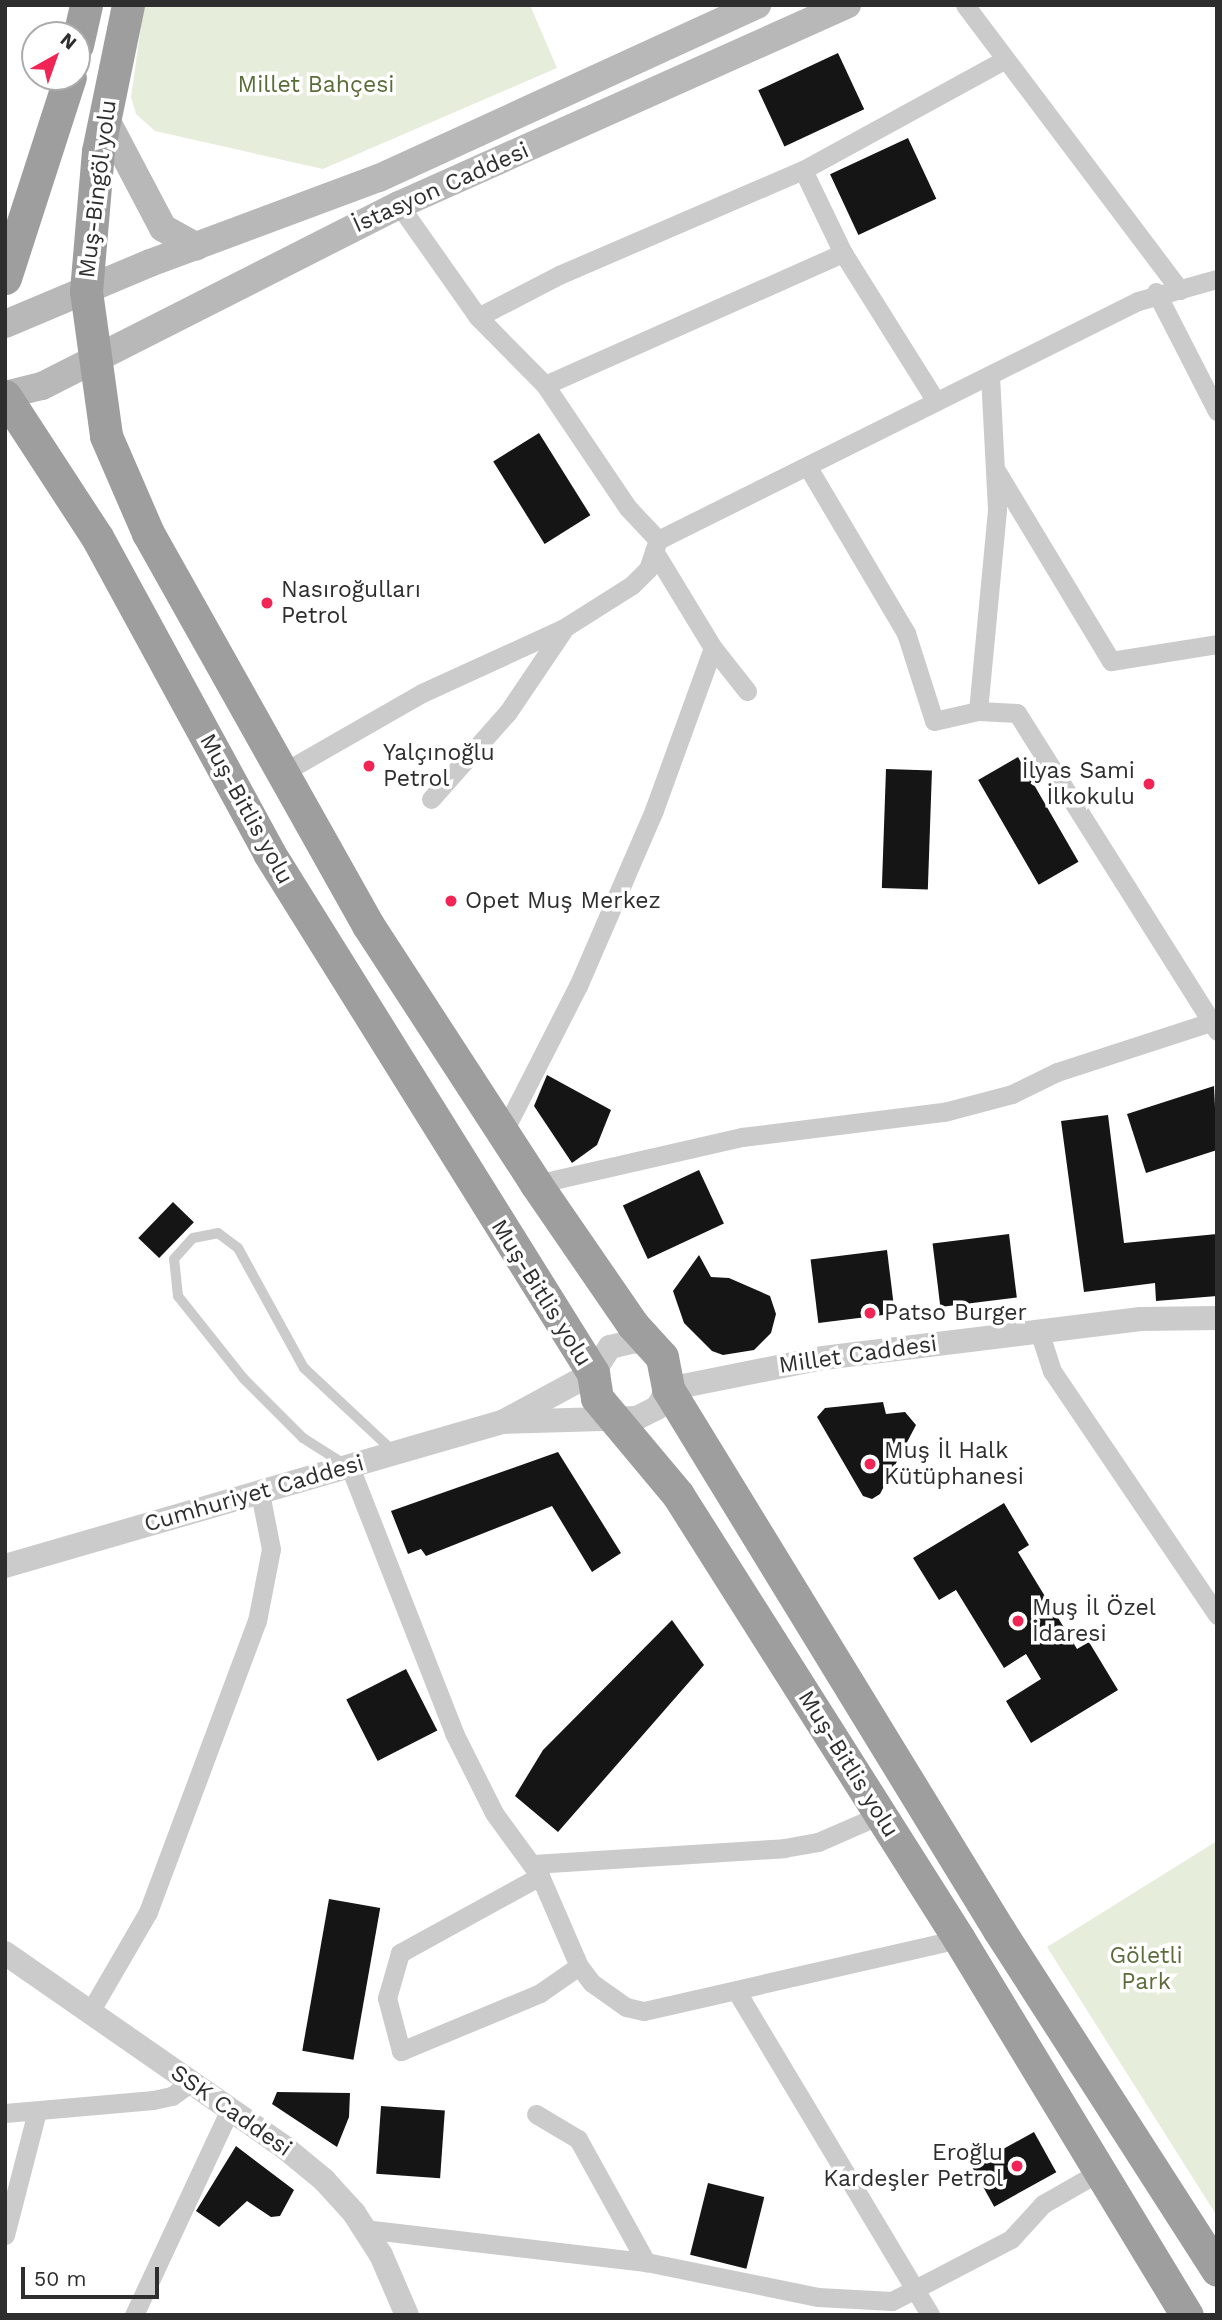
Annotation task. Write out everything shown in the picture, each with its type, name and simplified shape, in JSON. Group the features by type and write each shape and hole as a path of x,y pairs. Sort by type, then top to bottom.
{"highway":[{"name":"Muş-Bingöl yolu","path":"90,347 86,291 105,118 128,5"},
{"name":"Muş-Bingöl yolu","path":"5,278 65,91"},
{"name":"Muş-Bitlis yolu","path":"90,347 106,436 148,533 368,925 504,1130 536,1184 648,1345 666,1364 668,1389 999,1930 1217,2270"},
{"name":"Muş-Bitlis yolu","path":"5,395 97,537 269,853 593,1373 597,1398 616,1415 678,1495 959,1939 1187,2315"}],"main road":[{"name":"İstasyon Caddesi","path":"17,318 196,246 379,178 757,5"},
{"name":"İstasyon Caddesi","path":"5,395 42,386 90,347 147,328 399,205 847,5"},
{"path":"105,118 163,228 196,246"}],"street":[{"path":"965,5 1180,290"},
{"path":"478,317 559,275 803,170 1004,60"},
{"path":"803,170 843,253 936,401"},
{"path":"399,205 478,317 545,385 656,546 713,648 747,691"},
{"path":"545,385 843,253"},
{"path":"284,772 422,693 564,628 632,585 648,569 656,546 936,401 1156,292 1180,290 1217,278"},
{"path":"1156,292 1217,411"},
{"path":"978,711 997,472 990,376"},
{"path":"536,1184 742,1137 944,1112 1012,1094 1057,1072 1215,1024 1017,713 978,711 934,721 906,633 809,469"},
{"path":"997,472 1111,661 1217,644"},
{"path":"431,799 508,712 564,628"},
{"path":"504,1130 578,986 654,810 713,648"},
{"name":"Millet Caddesi","path":"668,1389 823,1358 1141,1319 1217,1318"},
{"path":"1039,1331 1052,1371 1217,1615"},
{"name":"Cumhuriyet Caddesi","path":"502,1422 593,1373 610,1347 635,1341 648,1345"},
{"name":"Cumhuriyet Caddesi","path":"5,1566 502,1422 648,1415 668,1389"},
{"path":"350,1467 454,1733 494,1813 537,1870 579,1966 611,1997 644,2011 737,1992 959,1939"},
{"path":"90,2012 148,1912 257,1621 271,1549 260,1493"},
{"path":"579,1966 540,1993 401,2051 387,1998 400,1953 537,1870 784,1848 818,1842 880,1815"},
{"name":"SSK Caddesi","path":"5,1953 230,2109 324,2180 364,2229 407,2315"},
{"path":"737,1992 930,2315"},
{"path":"5,2113 153,2100 191,2082"},
{"path":"134,2315 230,2109"},
{"path":"5,2235 37,2111"},
{"path":"536,2114 578,2139 646,2262"},
{"path":"364,2229 646,2262 861,2302 892,2301 915,2292 1011,2239 1042,2204 1099,2172"}],"lane":[{"path":"350,1467 303,1438 273,1409 178,1296 174,1259 193,1238 218,1233 238,1248 303,1368 395,1452"}],"green space":[{"name":"Millet Bahçesi","path":"144,5 530,5 557,68 323,169 155,131 136,114 131,97"},
{"name":"Göletli Park","path":"1217,1841 1217,2216 1047,1947"}],"building":[{"path":"838,53 864,109 784,146 758,90"},
{"path":"908,138 936,199 858,235 830,174"},
{"path":"539,433 590,515 545,544 493,462"},
{"path":"1018,757 1078,862 1039,885 978,780"},
{"path":"886,769 932,771 928,890 882,888"},
{"path":"547,1075 611,1110 597,1145 572,1163 534,1106"},
{"path":"1214,1086 1217,1150 1146,1173 1127,1114"},
{"path":"1108,1115 1124,1243 1217,1234 1217,1296 1156,1301 1155,1283 1084,1292 1061,1121"},
{"path":"699,1170 724,1223 648,1259 623,1205"},
{"path":"173,1202 194,1222 159,1258 138,1238"},
{"path":"1009,1234 1017,1298 940,1307 933,1243"},
{"path":"887,1250 895,1314 818,1323 811,1259"},
{"path":"699,1255 711,1277 729,1278 770,1296 776,1314 771,1333 754,1350 723,1355 712,1351 684,1323 673,1291"},
{"name":"Muş İl Halk Kütüphanesi","path":"883,1402 886,1414 905,1412 916,1425 880,1494 872,1499 863,1496 817,1417 825,1408"},
{"path":"558,1452 621,1553 592,1572 552,1506 426,1556 421,1549 408,1554 391,1511"},
{"name":"Muş İl Özel İdaresi","path":"1004,1503 1029,1545 1018,1552 1077,1649 1089,1642 1118,1690 1031,1743 1006,1701 1041,1679 1026,1654 1004,1668 956,1590 939,1600 913,1558"},
{"path":"672,1620 704,1665 558,1832 515,1796 543,1750"},
{"path":"406,1669 437,1730 378,1761 346,1699"},
{"path":"329,1899 380,1908 353,2060 302,2051"},
{"path":"277,2092 350,2093 349,2117 337,2147 272,2104"},
{"path":"381,2106 445,2110 440,2178 376,2174"},
{"path":"1034,2132 1056,2172 994,2207 972,2166"},
{"path":"236,2146 294,2190 280,2216 271,2217 247,2201 219,2227 196,2211"},
{"path":"708,2183 764,2197 746,2269 690,2255"}],"place":[{"name":"Nasıroğulları Petrol","path":"267,603"},
{"name":"Yalçınoğlu Petrol","path":"369,766"},
{"name":"İlyas Sami İlkokulu","path":"1149,784"},
{"name":"Opet Muş Merkez","path":"451,901"},
{"name":"Patso Burger","path":"870,1313"},
{"name":"Muş İl Halk Kütüphanesi","path":"870,1464"},
{"name":"Muş İl Özel İdaresi","path":"1018,1621"},
{"name":"Eroğlu Kardeşler Petrol","path":"1017,2166"}]}
